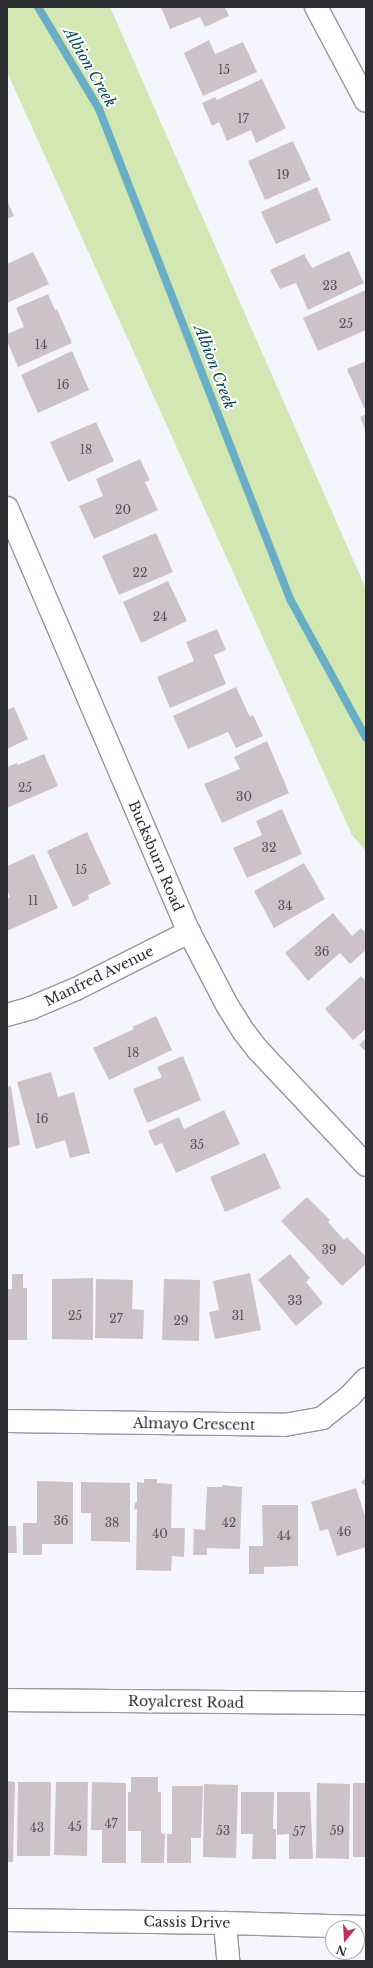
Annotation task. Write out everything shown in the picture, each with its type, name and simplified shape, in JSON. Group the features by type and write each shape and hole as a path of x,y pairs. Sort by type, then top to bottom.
{"street":[{"path":"316,7 366,101"},
{"name":"Bucksburn Road","path":"7,508 189,932 227,1005 244,1032 366,1165"},
{"name":"Manfred Avenue","path":"7,1015 31,1008 76,989 189,932"},
{"name":"Almayo Crescent","path":"7,1421 284,1425 322,1418 350,1396 366,1379"},
{"name":"Royalcrest Road","path":"7,1700 366,1703"},
{"name":"Cassis Drive","path":"7,1920 225,1923 366,1927"},
{"path":"225,1923 228,1961"}],"green space":[{"path":"7,7 110,7 366,589 366,851 352,835 7,72"}],"building":[{"path":"161,7 225,7 229,16 205,27 200,17 170,29"},
{"path":"209,40 215,54 243,42 257,72 203,96 184,53"},
{"path":"262,79 286,128 256,143 251,130 227,141 219,122 212,126 202,103 215,97 217,100"},
{"path":"293,141 311,180 265,200 248,161"},
{"path":"317,187 331,220 276,244 261,212"},
{"path":"7,200 14,216 7,219"},
{"path":"349,251 364,283 308,310 296,283 280,289 270,270 304,254 312,268"},
{"path":"33,252 49,284 7,303 7,264"},
{"path":"366,290 366,330 318,351 303,318"},
{"path":"48,294 55,310 57,309 72,343 18,367 7,341 7,334 24,327 16,308"},
{"path":"72,351 89,390 38,413 21,375"},
{"path":"366,361 366,408 364,408 347,369"},
{"path":"366,414 366,432 360,417"},
{"path":"96,422 114,461 68,482 50,442"},
{"path":"140,459 150,480 145,482 158,510 94,539 79,506 103,496 96,479"},
{"path":"156,533 173,572 119,595 102,556"},
{"path":"168,581 187,621 141,643 123,602"},
{"path":"217,629 226,650 214,655 226,684 170,708 157,677 194,661 186,642"},
{"path":"236,687 250,717 253,715 263,736 236,748 228,732 188,749 173,716"},
{"path":"14,707 28,739 7,749 7,710"},
{"path":"267,741 289,793 222,823 204,784 240,769 234,757"},
{"path":"44,754 58,786 7,808 7,767 17,763 18,765"},
{"path":"282,809 302,854 247,878 233,848 262,835 256,821"},
{"path":"87,832 111,884 88,895 89,899 73,907 47,851"},
{"path":"34,854 58,908 7,931 7,899 10,897 7,890 7,866"},
{"path":"304,863 325,899 274,928 254,891"},
{"path":"333,913 352,936 361,928 366,933 366,950 350,964 340,953 308,981 285,953"},
{"path":"361,976 366,981 366,1029 353,1040 325,1009"},
{"path":"156,1016 172,1050 109,1080 93,1048 134,1029 132,1027"},
{"path":"366,1038 366,1052 359,1045"},
{"path":"183,1056 201,1100 147,1123 133,1089 162,1077 157,1067"},
{"path":"51,1072 58,1097 74,1092 90,1153 70,1158 65,1140 36,1149 17,1082"},
{"path":"11,1086 20,1145 7,1148 7,1087"},
{"path":"224,1110 240,1144 176,1173 162,1143 155,1146 148,1131 179,1117 184,1129"},
{"path":"265,1153 281,1188 225,1212 210,1177"},
{"path":"307,1197 330,1220 328,1222 344,1240 347,1237 366,1257 366,1264 342,1286 281,1221"},
{"path":"290,1254 310,1278 306,1282 323,1303 296,1326 258,1280"},
{"path":"250,1273 261,1330 215,1339 209,1312 219,1310 213,1281"},
{"path":"12,1274 23,1274 23,1288 27,1288 27,1340 7,1340 7,1289 12,1289"},
{"path":"93,1278 93,1340 52,1339 52,1279"},
{"path":"96,1279 133,1280 132,1309 144,1310 143,1339 95,1338"},
{"path":"164,1279 200,1280 199,1341 162,1340"},
{"path":"366,1478 366,1487 361,1482"},
{"path":"144,1479 157,1479 157,1483 172,1484 171,1528 185,1528 184,1557 172,1556 171,1571 136,1570 137,1509 134,1510 135,1503 137,1502 137,1482 144,1483"},
{"path":"37,1481 73,1482 73,1544 42,1544 42,1555 23,1555 23,1523 37,1523"},
{"path":"81,1482 130,1483 130,1542 91,1541 91,1513 81,1513"},
{"path":"222,1485 242,1487 240,1549 207,1548 207,1555 193,1555 194,1529 205,1530 207,1487 222,1487"},
{"path":"356,1488 366,1519 366,1547 337,1556 328,1529 320,1531 311,1502"},
{"path":"262,1505 298,1505 298,1566 264,1567 264,1574 249,1574 249,1546 263,1546"},
{"path":"7,1526 16,1526 17,1553 7,1553"},
{"path":"131,1777 158,1777 158,1792 161,1792 161,1833 165,1834 164,1863 141,1863 141,1831 128,1831 128,1792 131,1792"},
{"path":"7,1781 15,1782 13,1862 7,1862"},
{"path":"18,1782 51,1782 50,1856 17,1856"},
{"path":"56,1782 88,1782 87,1856 54,1855"},
{"path":"92,1782 126,1783 126,1863 102,1863 102,1830 91,1830"},
{"path":"317,1783 350,1784 349,1859 316,1858"},
{"path":"353,1783 366,1783 366,1857 353,1857"},
{"path":"204,1784 238,1785 236,1858 203,1857"},
{"path":"172,1786 203,1786 201,1838 191,1838 191,1863 167,1863 167,1834 172,1834"},
{"path":"241,1792 274,1792 273,1829 276,1829 276,1859 252,1859 253,1834 241,1834"},
{"path":"277,1792 310,1792 313,1859 289,1859 289,1834 277,1835"}],"waterway":[{"name":"Albion Creek","path":"38,7 99,109 290,599 366,738"}]}
